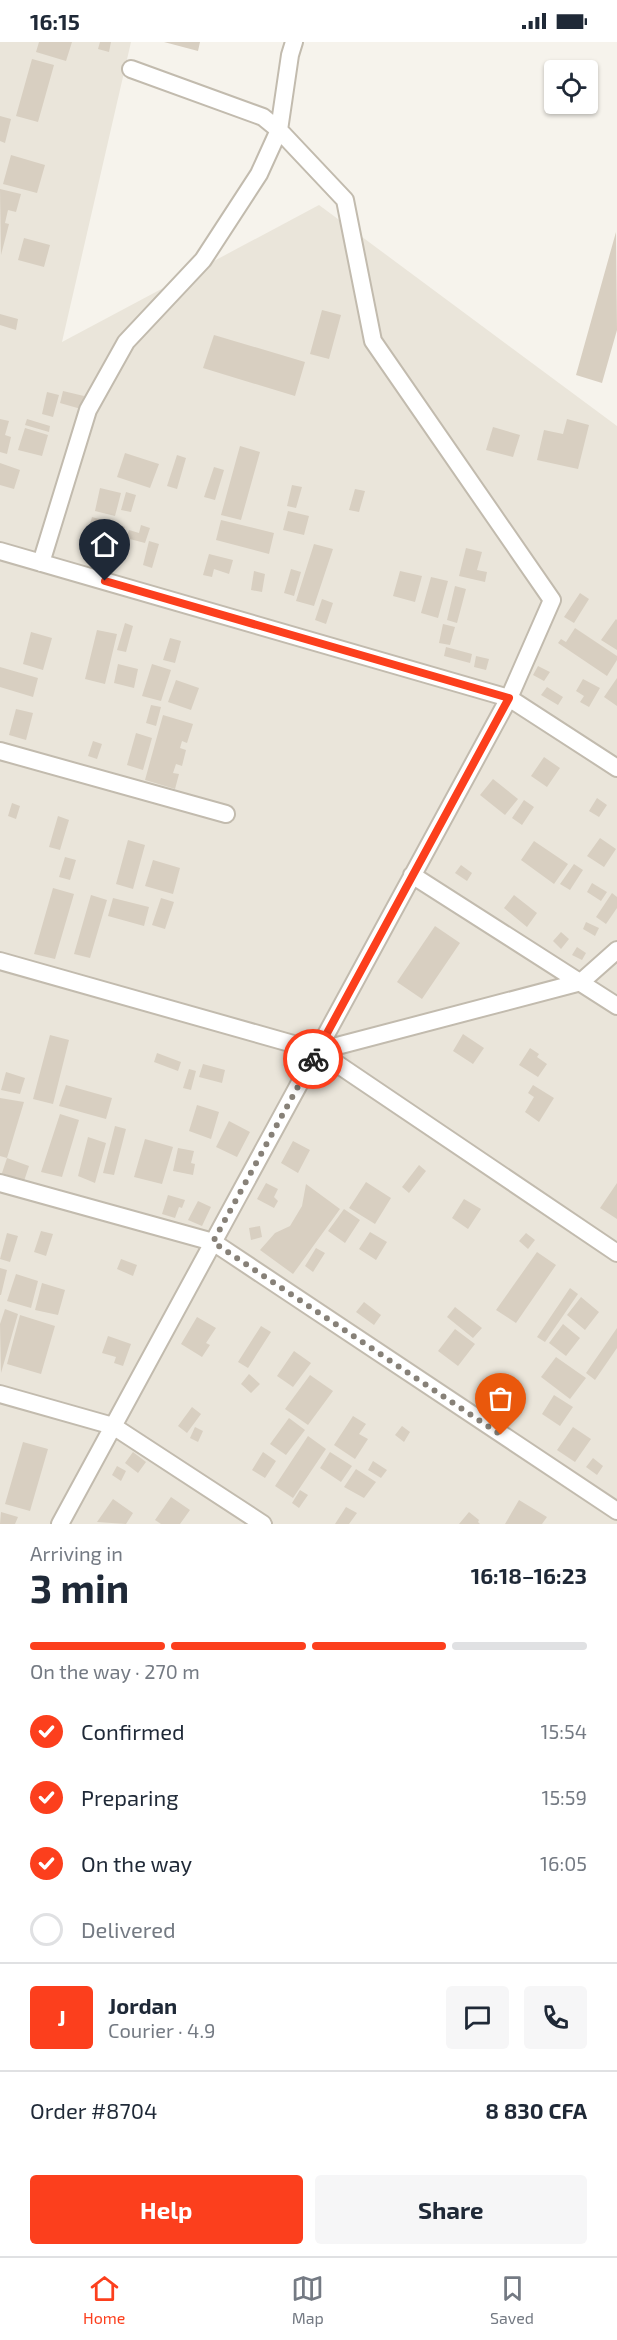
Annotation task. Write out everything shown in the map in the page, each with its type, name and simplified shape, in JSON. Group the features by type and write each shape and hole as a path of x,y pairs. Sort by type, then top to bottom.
{"street":[{"path":"41,563 88,410 126,342 203,260 259,174 279,130 294,42"},
{"path":"60,1524 509,698 552,600 373,341 345,200 279,130 263,117 131,69"},
{"path":"0,551 509,698 617,768"},
{"path":"0,751 226,814"},
{"path":"412,875 617,1006"},
{"path":"318,1051 581,982 617,950"},
{"path":"0,961 318,1051 617,1253"},
{"path":"0,1183 213,1242 617,1511"},
{"path":"0,1394 113,1426 264,1524"}],"shaded area":[{"path":"0,42 131,42 62,342 319,205 617,426 617,1524 0,1524"}],"building":[{"path":"39,42 72,42 66,61 36,52"},
{"path":"100,42 111,42 109,52 98,49"},
{"path":"164,42 200,42 198,51"},
{"path":"32,59 54,65 38,122 16,116"},
{"path":"0,116 11,119 5,143 0,141"},
{"path":"11,155 45,165 37,193 3,184"},
{"path":"0,189 21,194 16,212 8,210 5,223 9,224 1,255"},
{"path":"616,232 617,330 602,383 576,375"},
{"path":"24,238 50,245 44,267 18,260"},
{"path":"322,310 341,315 329,359 310,354"},
{"path":"0,314 18,319 16,330 0,325"},
{"path":"214,335 305,362 295,396 203,368"},
{"path":"63,391 84,396 81,409 60,403"},
{"path":"47,392 59,395 53,417 42,414"},
{"path":"0,419 9,421 5,435 11,437 7,454 0,452"},
{"path":"27,419 50,426 49,432 25,425"},
{"path":"567,419 589,425 578,469 537,460 544,430 563,434"},
{"path":"493,427 520,435 513,457 486,450"},
{"path":"25,428 48,435 42,456 18,450"},
{"path":"240,446 260,452 241,520 221,515"},
{"path":"125,453 159,464 150,488 117,477"},
{"path":"177,455 186,458 177,489 167,486"},
{"path":"0,463 20,470 14,489 0,485"},
{"path":"214,467 224,470 215,500 204,497"},
{"path":"292,485 302,487 296,508 287,506"},
{"path":"100,488 121,493 115,516 95,511"},
{"path":"355,489 365,491 359,512 349,510"},
{"path":"126,492 136,495 131,512 121,510"},
{"path":"288,511 309,516 304,535 283,530"},
{"path":"92,517 103,520 100,531 104,532 102,541 86,537"},
{"path":"221,520 274,533 269,554 216,540"},
{"path":"116,524 125,527 115,554 107,551"},
{"path":"141,525 150,528 145,543 126,538 129,530 139,533"},
{"path":"149,541 159,544 152,568 143,565"},
{"path":"314,544 333,549 314,606 296,601"},
{"path":"466,548 482,552 477,570 487,572 485,582 459,576"},
{"path":"209,554 233,560 229,574 214,569 212,577 203,575"},
{"path":"291,569 301,572 294,596 284,593"},
{"path":"254,571 265,574 262,592 251,590"},
{"path":"400,571 422,576 415,602 393,596"},
{"path":"431,577 448,581 438,618 421,613"},
{"path":"455,586 466,589 457,623 447,620"},
{"path":"580,593 589,599 574,623 564,617"},
{"path":"322,599 333,603 326,624 315,620"},
{"path":"617,620 617,650 601,640"},
{"path":"125,623 133,626 126,652 117,650"},
{"path":"443,624 455,627 450,645 439,643"},
{"path":"575,628 617,656 607,676 558,643 561,639 566,642"},
{"path":"97,630 117,634 105,684 85,679"},
{"path":"31,632 52,638 43,670 23,664"},
{"path":"170,638 181,641 175,663 163,660"},
{"path":"446,647 472,654 470,663 444,656"},
{"path":"476,656 489,659 486,670 474,667"},
{"path":"118,664 138,669 134,688 114,683"},
{"path":"152,664 171,670 161,701 142,696"},
{"path":"538,666 550,672 544,681 533,675"},
{"path":"0,667 38,678 33,697 0,687"},
{"path":"617,678 617,706 604,697"},
{"path":"583,679 600,688 589,707 580,702 584,696 576,691"},
{"path":"176,680 199,688 191,710 168,702"},
{"path":"547,687 563,697 558,705 541,695"},
{"path":"151,705 161,707 156,726 146,723"},
{"path":"16,709 33,713 26,740 9,735"},
{"path":"163,715 193,724 187,743 182,741 180,748 186,750 182,766 176,764 173,773 179,774 175,789 145,780"},
{"path":"136,733 152,738 143,770 127,765"},
{"path":"93,741 102,744 97,759 88,756"},
{"path":"544,757 560,768 547,787 531,776"},
{"path":"493,779 518,799 505,815 480,795"},
{"path":"597,798 607,805 599,817 589,811"},
{"path":"524,800 534,807 522,825 512,818"},
{"path":"12,803 20,806 16,819 8,816"},
{"path":"58,816 69,820 60,850 49,847"},
{"path":"600,838 616,849 604,867 587,856"},
{"path":"128,840 145,845 133,889 116,884"},
{"path":"534,841 568,864 554,884 521,860"},
{"path":"65,857 76,860 70,880 59,877"},
{"path":"153,860 180,868 173,894 145,886"},
{"path":"574,864 583,870 570,890 560,884"},
{"path":"461,865 472,873 467,881 455,873"},
{"path":"592,883 607,892 601,901 587,892"},
{"path":"53,888 74,894 55,959 34,954"},
{"path":"612,893 617,897 617,908 606,924 596,917"},
{"path":"91,895 107,900 90,958 74,954"},
{"path":"514,895 537,913 527,927 504,908"},
{"path":"113,898 149,907 144,926 108,916"},
{"path":"161,898 174,902 165,929 152,925"},
{"path":"586,922 599,928 595,936 583,929"},
{"path":"435,926 460,943 422,999 397,982"},
{"path":"561,932 569,939 561,949 553,941"},
{"path":"577,947 586,953 582,960 572,955"},
{"path":"463,1034 484,1048 473,1064 453,1051"},
{"path":"50,1035 69,1040 53,1104 33,1099"},
{"path":"530,1048 547,1064 538,1077 519,1065"},
{"path":"157,1053 181,1062 178,1071 154,1062"},
{"path":"203,1064 225,1070 222,1083 199,1077"},
{"path":"189,1069 196,1071 191,1090 183,1088"},
{"path":"6,1072 25,1078 20,1094 1,1090"},
{"path":"66,1085 112,1098 106,1119 59,1106"},
{"path":"533,1085 554,1098 539,1122 525,1112 534,1097 528,1093"},
{"path":"0,1098 24,1102 7,1158 0,1156"},
{"path":"197,1105 219,1112 211,1139 189,1131"},
{"path":"60,1114 79,1120 62,1177 41,1172"},
{"path":"229,1121 250,1132 237,1157 216,1147"},
{"path":"115,1126 126,1129 114,1175 103,1173"},
{"path":"88,1137 106,1143 95,1183 78,1176"},
{"path":"145,1139 173,1147 162,1184 134,1177"},
{"path":"293,1141 310,1150 298,1173 281,1163"},
{"path":"178,1148 194,1151 191,1163 195,1164 193,1175 173,1171"},
{"path":"7,1158 29,1166 24,1181 2,1173"},
{"path":"419,1165 426,1171 409,1193 402,1187"},
{"path":"366,1182 391,1198 375,1224 349,1208"},
{"path":"266,1183 278,1189 274,1197 278,1201 274,1208 257,1199"},
{"path":"617,1183 617,1219 600,1208"},
{"path":"306,1184 340,1209 293,1274 260,1250 275,1233 290,1226 302,1206"},
{"path":"168,1195 185,1200 182,1208 179,1207 175,1218 162,1214"},
{"path":"464,1199 481,1209 468,1229 452,1218"},
{"path":"198,1201 211,1207 202,1226 188,1220"},
{"path":"344,1209 360,1220 345,1243 328,1231"},
{"path":"260,1226 262,1237 251,1240 249,1228"},
{"path":"41,1231 53,1234 46,1256 34,1252"},
{"path":"370,1232 387,1242 376,1260 359,1249"},
{"path":"7,1233 18,1236 10,1262 0,1259"},
{"path":"526,1233 535,1240 528,1249 519,1241"},
{"path":"316,1248 325,1253 313,1272 305,1266"},
{"path":"537,1252 556,1265 516,1323 496,1310"},
{"path":"121,1259 137,1265 133,1276 117,1269"},
{"path":"0,1268 7,1270 1,1295 0,1295"},
{"path":"16,1274 38,1281 31,1308 7,1301"},
{"path":"42,1283 65,1290 58,1315 35,1310"},
{"path":"570,1288 578,1294 545,1342 537,1337"},
{"path":"581,1297 599,1312 585,1330 567,1315"},
{"path":"364,1302 381,1315 374,1325 356,1312"},
{"path":"455,1307 482,1328 473,1338 447,1317"},
{"path":"5,1309 18,1314 1,1373 0,1324"},
{"path":"20,1315 55,1326 41,1374 7,1364"},
{"path":"197,1317 216,1328 206,1343 210,1345 202,1357 181,1344"},
{"path":"563,1324 580,1338 566,1356 549,1343"},
{"path":"261,1326 271,1332 248,1368 238,1362"},
{"path":"617,1328 617,1348 595,1380 586,1373"},
{"path":"455,1329 475,1344 458,1366 438,1351"},
{"path":"108,1336 131,1344 123,1366 114,1363 116,1357 102,1353"},
{"path":"294,1351 311,1363 293,1387 277,1376"},
{"path":"556,1357 586,1378 570,1399 541,1377"},
{"path":"249,1374 260,1384 251,1393 241,1384"},
{"path":"310,1375 333,1391 308,1425 285,1409"},
{"path":"554,1395 573,1407 560,1426 542,1414"},
{"path":"192,1407 201,1414 187,1433 178,1426"},
{"path":"353,1416 366,1424 359,1434 368,1439 355,1459 334,1445"},
{"path":"289,1418 305,1430 286,1455 270,1444"},
{"path":"402,1426 410,1432 404,1442 395,1435"},
{"path":"195,1427 203,1431 198,1442 190,1438"},
{"path":"573,1427 591,1439 575,1462 557,1450"},
{"path":"308,1436 326,1449 293,1498 275,1486"},
{"path":"23,1442 48,1449 30,1511 5,1504"},
{"path":"133,1452 146,1462 138,1473 125,1463"},
{"path":"263,1452 276,1461 265,1478 252,1470"},
{"path":"330,1452 352,1466 341,1482 320,1468"},
{"path":"593,1458 603,1466 597,1475 586,1467"},
{"path":"373,1461 387,1470 381,1478 368,1470"},
{"path":"117,1466 126,1471 121,1481 112,1475"},
{"path":"356,1469 376,1482 364,1498 344,1487"},
{"path":"300,1490 308,1495 299,1508 292,1503"},
{"path":"171,1497 190,1510 180,1524 161,1524 155,1520"},
{"path":"113,1499 133,1513 126,1524 97,1522"},
{"path":"519,1500 547,1517 542,1524 505,1524"},
{"path":"346,1507 357,1513 349,1524 335,1524"},
{"path":"1,1512 18,1517 15,1524 0,1524"},
{"path":"469,1512 479,1520 480,1524 459,1524"}],"way so far":[{"path":"313,1059 213,1242 501,1435"}],"route":[{"path":"105,581 509,698 313,1059"}]}
